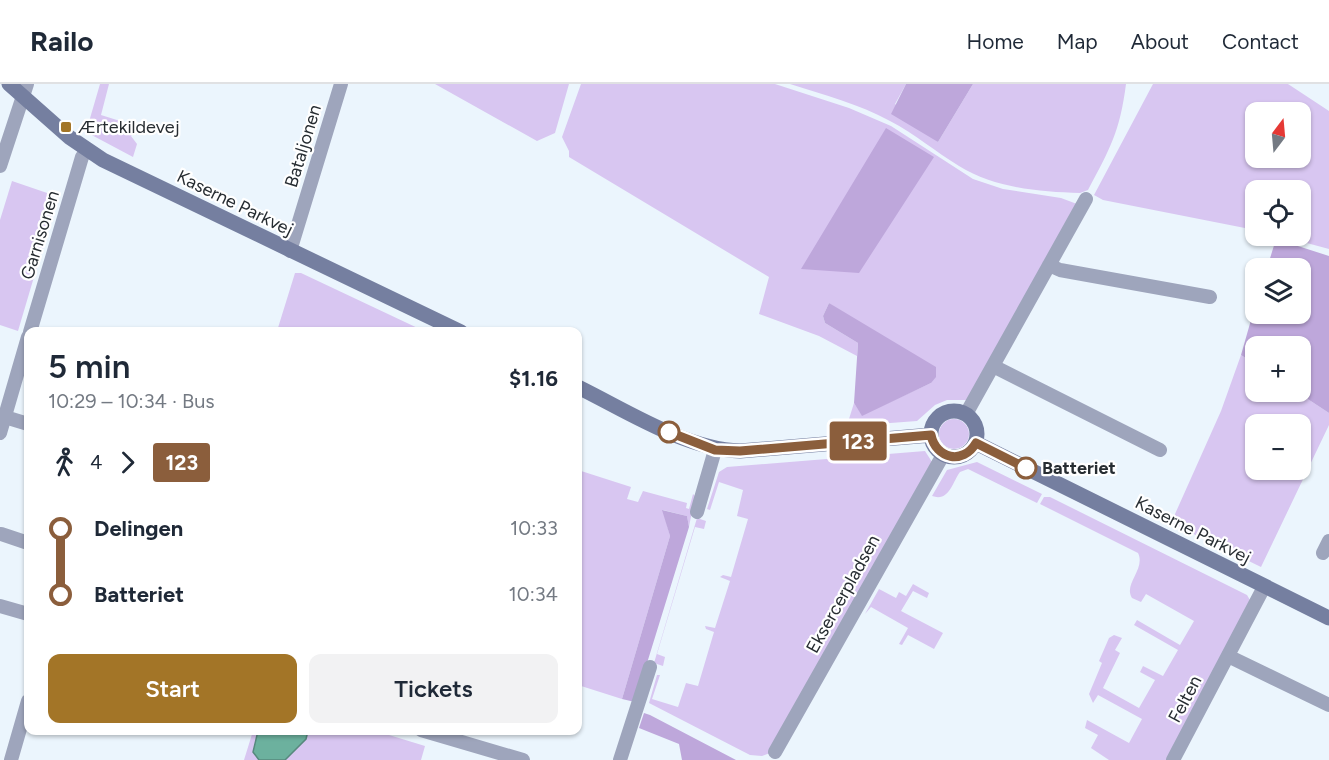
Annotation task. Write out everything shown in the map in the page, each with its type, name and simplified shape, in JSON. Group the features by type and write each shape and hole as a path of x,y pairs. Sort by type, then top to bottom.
{"street":[{"name":"Kaserne Parkvej","path":"9,84 25,91 87,150 290,251 450,327"},
{"name":"Bataljonen","path":"290,251 338,85"},
{"path":"0,166 25,91"},
{"name":"Garnisonen","path":"31,327 82,157 87,150"},
{"path":"966,414 1086,199"},
{"path":"1049,265 1060,270 1210,297"},
{"path":"0,433 24,351"},
{"path":"993,366 1160,450"},
{"path":"582,389 688,440 715,450 740,451 931,435"},
{"path":"952,411 966,414 975,424 976,443 972,450 958,457 943,455 933,443 931,435 939,416 952,411"},
{"path":"5,417 24,423"},
{"name":"Kaserne Parkvej","path":"976,443 1329,618"},
{"path":"696,512 715,450"},
{"name":"Eksercerpladsen","path":"775,752 943,455"},
{"path":"1,534 24,542"},
{"name":"Felten","path":"1173,760 1264,587"},
{"path":"0,606 24,613"},
{"path":"1228,656 1329,705"},
{"path":"620,760 650,667"},
{"path":"8,755 24,712"},
{"path":"437,735 516,759"}],"shaded area":[{"path":"100,84 109,84 101,115 136,126 131,136 137,144 133,157 86,132"},
{"path":"435,84 569,84 555,133 537,141"},
{"path":"581,84 775,84 849,108 891,126 973,179 1003,189 1061,198 1077,204 968,400 947,400 935,405 917,421 837,427 836,424 849,419 854,403 862,415 931,383 829,303 823,316 825,323 858,343 857,356 819,336 759,314 769,277 569,157 569,151 562,137"},
{"path":"790,84 906,84 895,104 938,142 973,84 1126,84 1121,115 1113,139 1088,190 1080,193 1033,190 987,179 959,166 899,126 878,115 841,100"},
{"path":"906,84 973,84 938,142 891,114"},
{"path":"1153,84 1288,84 1329,111 1329,249 1311,244 1311,180 1245,180 1245,228 1103,200 1094,195"},
{"path":"886,128 934,157 859,273 801,269"},
{"path":"12,181 53,195 55,206 18,331 0,325 0,220"},
{"path":"1274,246 1298,246 1329,256 1329,413 1311,401 1311,336 1246,336 1250,324 1311,324 1311,258 1270,258"},
{"path":"295,273 301,273 416,327 278,327"},
{"path":"829,303 936,367 936,377 931,383 862,416 854,403 858,343 825,323 823,316"},
{"path":"1245,341 1245,358 1241,355"},
{"path":"1241,355 1245,358 1245,402 1311,401 1329,413 1329,425 1311,463 1311,414 1245,414 1245,480 1303,480 1261,567 1171,523 1221,411"},
{"path":"954,419 965,423 969,434 965,445 954,449 943,445 939,434 943,423"},
{"path":"925,451 932,462 770,753 762,756 750,755 649,703 657,675 660,675 652,699 678,707 686,683 698,686 714,632 706,629 705,626 715,628 730,581 720,577 723,575 731,577 748,519 737,516 743,490 719,482 710,510 707,509 719,472 727,467"},
{"path":"977,462 1042,494 1037,503 968,469 960,472 946,494 938,497 932,496 947,470"},
{"path":"582,471 631,487 627,499 638,502 643,491 687,503 686,508 689,509 693,494 695,496 689,527 687,516 663,510 670,536 622,699 582,686"},
{"path":"1044,497 1050,497 1247,595 1250,600 1169,760 1109,760 1091,748 1098,735 1085,728 1087,720 1129,743 1142,719 1098,695 1093,703 1089,694 1102,663 1099,661 1109,638 1114,635 1122,638 1115,650 1120,653 1103,688 1139,708 1155,680 1140,672 1143,666 1163,676 1178,650 1134,625 1137,620 1180,645 1194,621 1146,594 1141,602 1132,598 1130,587 1139,565 1138,553 1040,504"},
{"path":"662,510 687,516 689,527 635,702 622,699 670,536"},
{"path":"697,518 706,521 704,529 695,527 657,654 665,657 663,666 654,663"},
{"path":"913,584 929,593 927,598 913,591 901,611 943,633 934,649 908,635 902,645 899,644 908,628 871,607 865,614 879,589 896,598 899,592 906,596"},
{"path":"644,713 736,760 682,760 679,744 639,728"},
{"path":"252,735 389,735 425,746 421,760 244,760"},
{"path":"257,735 307,735 306,739 285,760 259,760 253,752"}],"bus line":[{"name":"123","path":"669,432 715,450 740,451 931,435 937,450 943,455 958,457 972,450 976,443 1026,468"}],"place":[{"name":"Ærtekildevej","path":"66,127"},
{"name":"Batteriet","path":"1026,468"}]}
